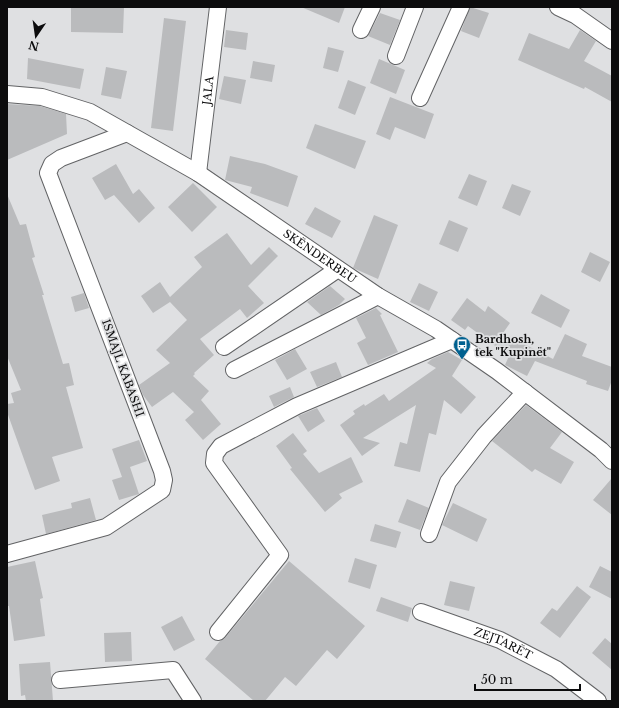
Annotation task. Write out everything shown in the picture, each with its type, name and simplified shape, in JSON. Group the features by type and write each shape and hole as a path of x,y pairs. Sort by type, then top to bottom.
{"street":[{"name":"JALA","path":"198,174 218,7"},
{"path":"361,30 372,7"},
{"path":"396,56 415,7"},
{"path":"420,98 461,7"},
{"path":"558,7 575,15 612,41"},
{"name":"SKËNDERBEU","path":"7,94 42,97 90,112 198,174 378,296 452,340 497,371 601,450 612,461"},
{"name":"ISMAJL KABASHI","path":"7,554 106,527 162,490 164,480 162,471 48,173 52,164 60,158 127,133"},
{"path":"224,347 338,269"},
{"path":"234,370 378,296"},
{"path":"218,632 280,555 214,463 215,454 221,446 297,406 452,340"},
{"path":"429,534 448,482 484,436 525,392"},
{"name":"ZEJTARËT","path":"420,612 500,640 556,669 598,701"},
{"path":"60,680 173,670 193,701"}],"building":[{"path":"71,7 124,7 123,33 71,32"},
{"path":"301,7 345,7 339,23"},
{"path":"470,7 489,13 479,38 461,31"},
{"path":"380,13 400,20 390,45 368,36"},
{"path":"164,18 186,21 173,131 151,128"},
{"path":"226,30 248,33 246,50 224,47"},
{"path":"580,30 596,41 584,61 612,76 612,102 585,87 584,89 518,60 529,33 569,49"},
{"path":"328,47 344,51 338,72 323,68"},
{"path":"28,58 84,69 80,89 27,79"},
{"path":"379,59 405,70 396,94 370,83"},
{"path":"253,61 275,65 272,82 250,78"},
{"path":"106,67 127,71 121,99 101,95"},
{"path":"224,76 246,80 241,104 219,99"},
{"path":"348,80 366,87 355,115 338,108"},
{"path":"390,97 434,114 425,139 395,127 390,140 376,134"},
{"path":"7,104 40,106 66,114 67,134 7,160"},
{"path":"315,124 366,141 355,169 306,148"},
{"path":"230,156 265,164 298,176 288,207 250,193 252,187 225,180"},
{"path":"116,164 133,194 139,189 155,208 139,223 114,195 105,200 92,178"},
{"path":"469,174 487,181 477,206 458,198"},
{"path":"193,183 217,207 192,232 168,207"},
{"path":"512,184 531,191 520,216 502,208"},
{"path":"7,194 20,225 26,224 35,257 32,258 63,364 69,363 74,385 66,387 83,448 52,457 60,481 35,490 7,412 7,404 14,403 11,393 21,390 7,356"},
{"path":"315,207 341,221 332,238 305,224"},
{"path":"374,215 398,225 378,279 353,268"},
{"path":"449,220 468,228 458,252 439,244"},
{"path":"227,233 251,265 269,247 278,256 248,286 264,303 247,318 240,309 200,339 214,355 194,373 195,374 193,376 209,391 201,400 221,424 203,440 185,420 194,412 173,392 152,407 143,395 139,385 170,363 156,350 187,320 170,302 153,313 141,296 160,282 170,297 202,267 194,257"},
{"path":"590,252 610,262 600,282 581,272"},
{"path":"419,283 438,292 429,311 410,302"},
{"path":"330,286 345,299 339,305 321,315 307,302"},
{"path":"84,293 89,308 75,312 71,297"},
{"path":"541,294 570,310 561,328 531,313"},
{"path":"467,298 485,312 488,306 510,323 503,333 553,359 565,334 587,344 582,356 612,367 612,380 608,391 586,384 587,381 535,361 527,376 505,365 509,356 468,326 465,330 451,320"},
{"path":"376,308 382,314 380,315 398,352 368,365 357,343 366,338 356,318"},
{"path":"295,349 307,369 287,380 275,360"},
{"path":"448,352 462,360 452,376 476,397 461,414 444,400 436,435 429,433 420,472 394,466 400,442 407,444 416,405 363,438 380,443 362,456 340,425 355,414 353,411 364,404 365,406 384,394 389,401 436,368 427,363 432,359"},
{"path":"336,362 342,377 317,387 310,372"},
{"path":"290,387 294,397 274,407 269,396"},
{"path":"526,405 562,432 550,448 574,462 561,484 535,469 532,472 492,441"},
{"path":"317,408 325,421 308,432 298,416"},
{"path":"293,433 307,451 303,454 319,473 351,457 363,482 339,494 342,498 325,512 290,469 292,468 276,446"},
{"path":"139,440 147,461 130,467 139,494 119,500 112,480 122,477 112,449"},
{"path":"612,478 612,515 593,500"},
{"path":"90,498 96,520 46,534 42,515 72,508 71,503"},
{"path":"407,499 429,508 420,530 398,522"},
{"path":"453,503 487,519 477,542 442,525"},
{"path":"375,524 401,532 396,548 370,541"},
{"path":"355,558 377,565 370,589 348,582"},
{"path":"35,561 43,598 40,599 45,636 14,641 9,606 7,606 7,567"},
{"path":"289,561 365,626 337,659 327,650 296,686 285,677 265,701 254,701 205,659 220,641 225,638"},
{"path":"600,566 612,572 612,599 589,587"},
{"path":"450,581 475,587 469,611 444,605"},
{"path":"577,586 591,597 560,638 540,623 552,608 557,611"},
{"path":"381,597 412,608 408,622 376,611"},
{"path":"182,616 195,640 174,651 161,627"},
{"path":"131,632 132,661 105,662 104,633"},
{"path":"605,638 612,644 612,670 592,653"},
{"path":"50,662 53,701 26,701 25,695 21,696 19,664"}],"place":[{"name":"Bardhosh, tek \"Kupinët\"","path":"462,360"}]}
